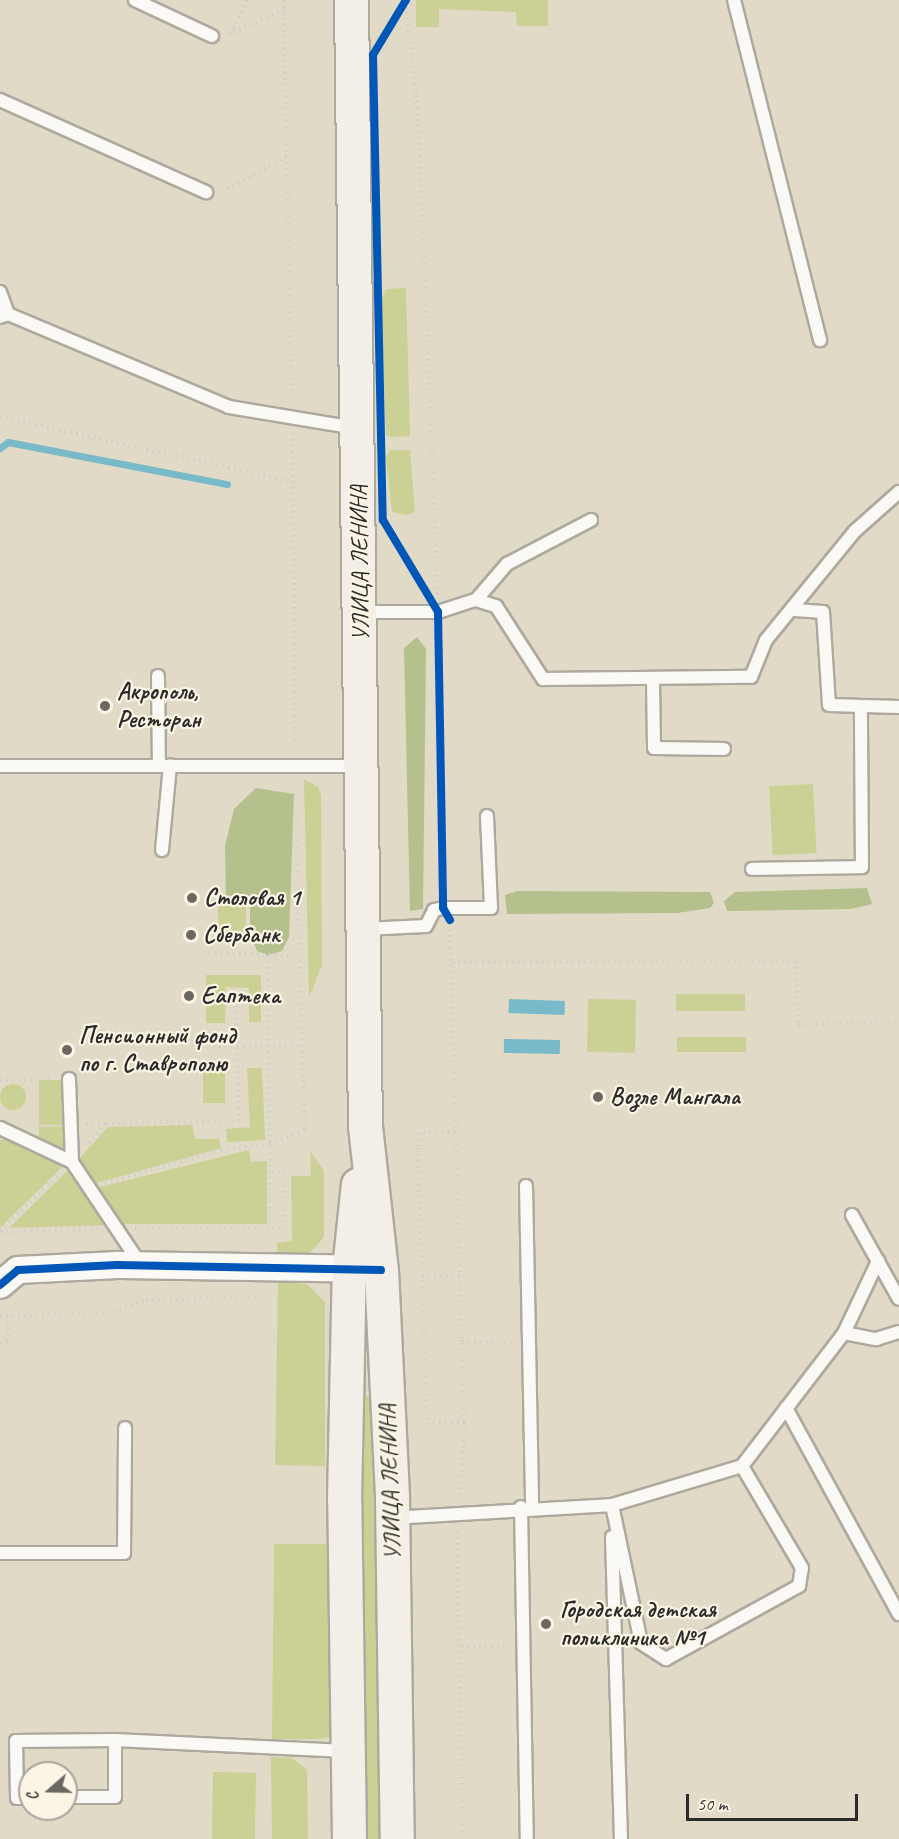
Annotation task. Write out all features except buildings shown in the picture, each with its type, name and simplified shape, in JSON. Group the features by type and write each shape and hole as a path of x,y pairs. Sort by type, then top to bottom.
{"main road":[{"name":"УЛИЦА ЛЕНИНА","path":"351,0 362,612 365,1126 381,1270 392,1518 397,1839"},
{"name":"УЛИЦА ЛЕНИНА","path":"349,1839 344,1499 348,1269 365,1126"}],"street":[{"path":"0,1285 18,1270 141,1265 381,1270"}],"lane":[{"path":"135,0 212,36"},
{"path":"734,0 820,340"},
{"path":"0,100 206,192"},
{"path":"0,292 4,316 229,407 293,421 357,428"},
{"path":"476,600 496,606 543,679 653,681 751,677 766,640 795,610 855,531 899,492"},
{"path":"362,612 438,612 476,600 507,564 591,520"},
{"path":"795,610 823,612 829,705 899,707"},
{"path":"158,676 164,765 162,850"},
{"path":"653,681 654,748 724,749"},
{"path":"752,869 862,867 861,707"},
{"path":"0,766 363,766"},
{"path":"364,929 426,926 434,910 443,908 491,908 487,816"},
{"path":"69,1079 72,1162"},
{"path":"0,1128 72,1162 141,1265"},
{"path":"526,1186 529,1344 524,1645 527,1839"},
{"path":"852,1215 899,1299"},
{"path":"392,1518 526,1507 612,1505 742,1466 844,1333 878,1261"},
{"path":"844,1333 876,1339 899,1332"},
{"path":"786,1408 899,1614"},
{"path":"0,1553 124,1553 125,1428"},
{"path":"612,1505 641,1643 666,1659 799,1586 802,1568 742,1466"},
{"path":"612,1505 621,1839"},
{"path":"18,1798 16,1741 115,1740 348,1751"},
{"path":"78,1797 115,1797 115,1740"}],"path":[{"path":"231,34 247,0"},
{"path":"90,1187 221,1150 270,1144 304,1130 297,956 293,421 284,0"},
{"path":"394,23 406,4 413,0"},
{"path":"406,4 418,132 438,612 443,908 450,920 464,1422 464,1478 457,1514 463,1839"},
{"path":"212,36 231,34 285,9"},
{"path":"206,192 224,192 287,156"},
{"path":"0,417 293,482"},
{"path":"427,594 438,612"},
{"path":"209,953 297,956"},
{"path":"268,955 271,1228 285,1228 285,1172 271,1172"},
{"path":"451,962 797,961 798,1024 899,1021"},
{"path":"0,1231 72,1162 106,1123 238,1121 236,998"},
{"path":"219,1046 300,1045"},
{"path":"0,1080 69,1079"},
{"path":"455,1132 418,1133 427,1423 464,1422"},
{"path":"423,1276 460,1275"},
{"path":"0,1316 9,1312 114,1312 146,1300 271,1296"},
{"path":"0,1344 8,1341 9,1312"},
{"path":"462,1342 529,1344"},
{"path":"461,1646 524,1645"}],"green space":[{"path":"416,0 548,0 548,26 517,26 516,12 439,9 439,27 416,27"},
{"path":"406,288 410,436 391,437 386,435 381,298 387,289"},
{"path":"390,450 410,450 415,512 407,515 392,512 386,457"},
{"path":"417,637 426,649 423,909 410,911 404,648"},
{"path":"304,779 318,787 321,795 322,965 309,997"},
{"path":"813,784 817,853 773,855 769,786"},
{"path":"256,788 294,794 289,937 282,951 268,955 257,951 250,933 250,902 226,897 225,846 234,809"},
{"path":"867,888 872,904 851,909 727,911 724,901 735,892"},
{"path":"517,891 710,892 714,903 710,908 677,913 507,914 505,895"},
{"path":"218,902 246,902 246,936 218,936"},
{"path":"206,975 261,975 261,1022 249,1022 249,988 226,987 225,1023 206,1023"},
{"path":"676,994 745,994 745,1011 676,1011"},
{"path":"588,999 636,1000 635,1053 587,1052"},
{"path":"677,1037 746,1037 746,1052 677,1052"},
{"path":"203,1066 225,1066 225,1103 203,1103"},
{"path":"247,1068 262,1068 265,1140 227,1142 226,1129 250,1127"},
{"path":"39,1080 68,1080 68,1125 39,1125"},
{"path":"13,1084 22,1088 26,1097 22,1106 13,1110 4,1106 0,1097 4,1088"},
{"path":"192,1125 195,1139 219,1139 221,1148 93,1184 76,1162 108,1127"},
{"path":"69,1126 69,1158 39,1143 39,1127"},
{"path":"0,1140 21,1140 66,1163 0,1228"},
{"path":"249,1150 251,1162 267,1161 267,1224 122,1224 96,1188"},
{"path":"310,1151 324,1171 324,1237 308,1255 277,1257 277,1243 292,1241 291,1176 311,1176"},
{"path":"70,1168 113,1225 9,1228"},
{"path":"278,1282 307,1284 325,1302 325,1466 275,1465"},
{"path":"366,1396 375,1399 381,1839 364,1839 359,1497 361,1399"},
{"path":"274,1544 330,1544 329,1737 272,1739"},
{"path":"271,1757 292,1758 307,1770 308,1839 272,1839"},
{"path":"213,1772 256,1773 255,1839 212,1839"}],"water":[{"path":"509,999 565,1001 564,1015 509,1013"},
{"path":"504,1039 560,1040 560,1054 504,1053"}],"waterway":[{"path":"0,448 8,442 227,484"}],"cycle path":[{"path":"406,0 373,55 383,520 438,612 443,908 450,920"},
{"path":"0,1285 18,1270 117,1265 381,1270"}],"place":[{"name":"Акрополь, Ресторан","path":"105,706"},
{"name":"Столовая 1","path":"192,898"},
{"name":"Сбербанк","path":"191,935"},
{"name":"Еаптека","path":"189,996"},
{"name":"Пенсионный фонд по г. Ставрополю","path":"67,1050"},
{"name":"Возле Мангала","path":"598,1097"},
{"name":"Городская детская поликлиника №1","path":"546,1624"}]}
